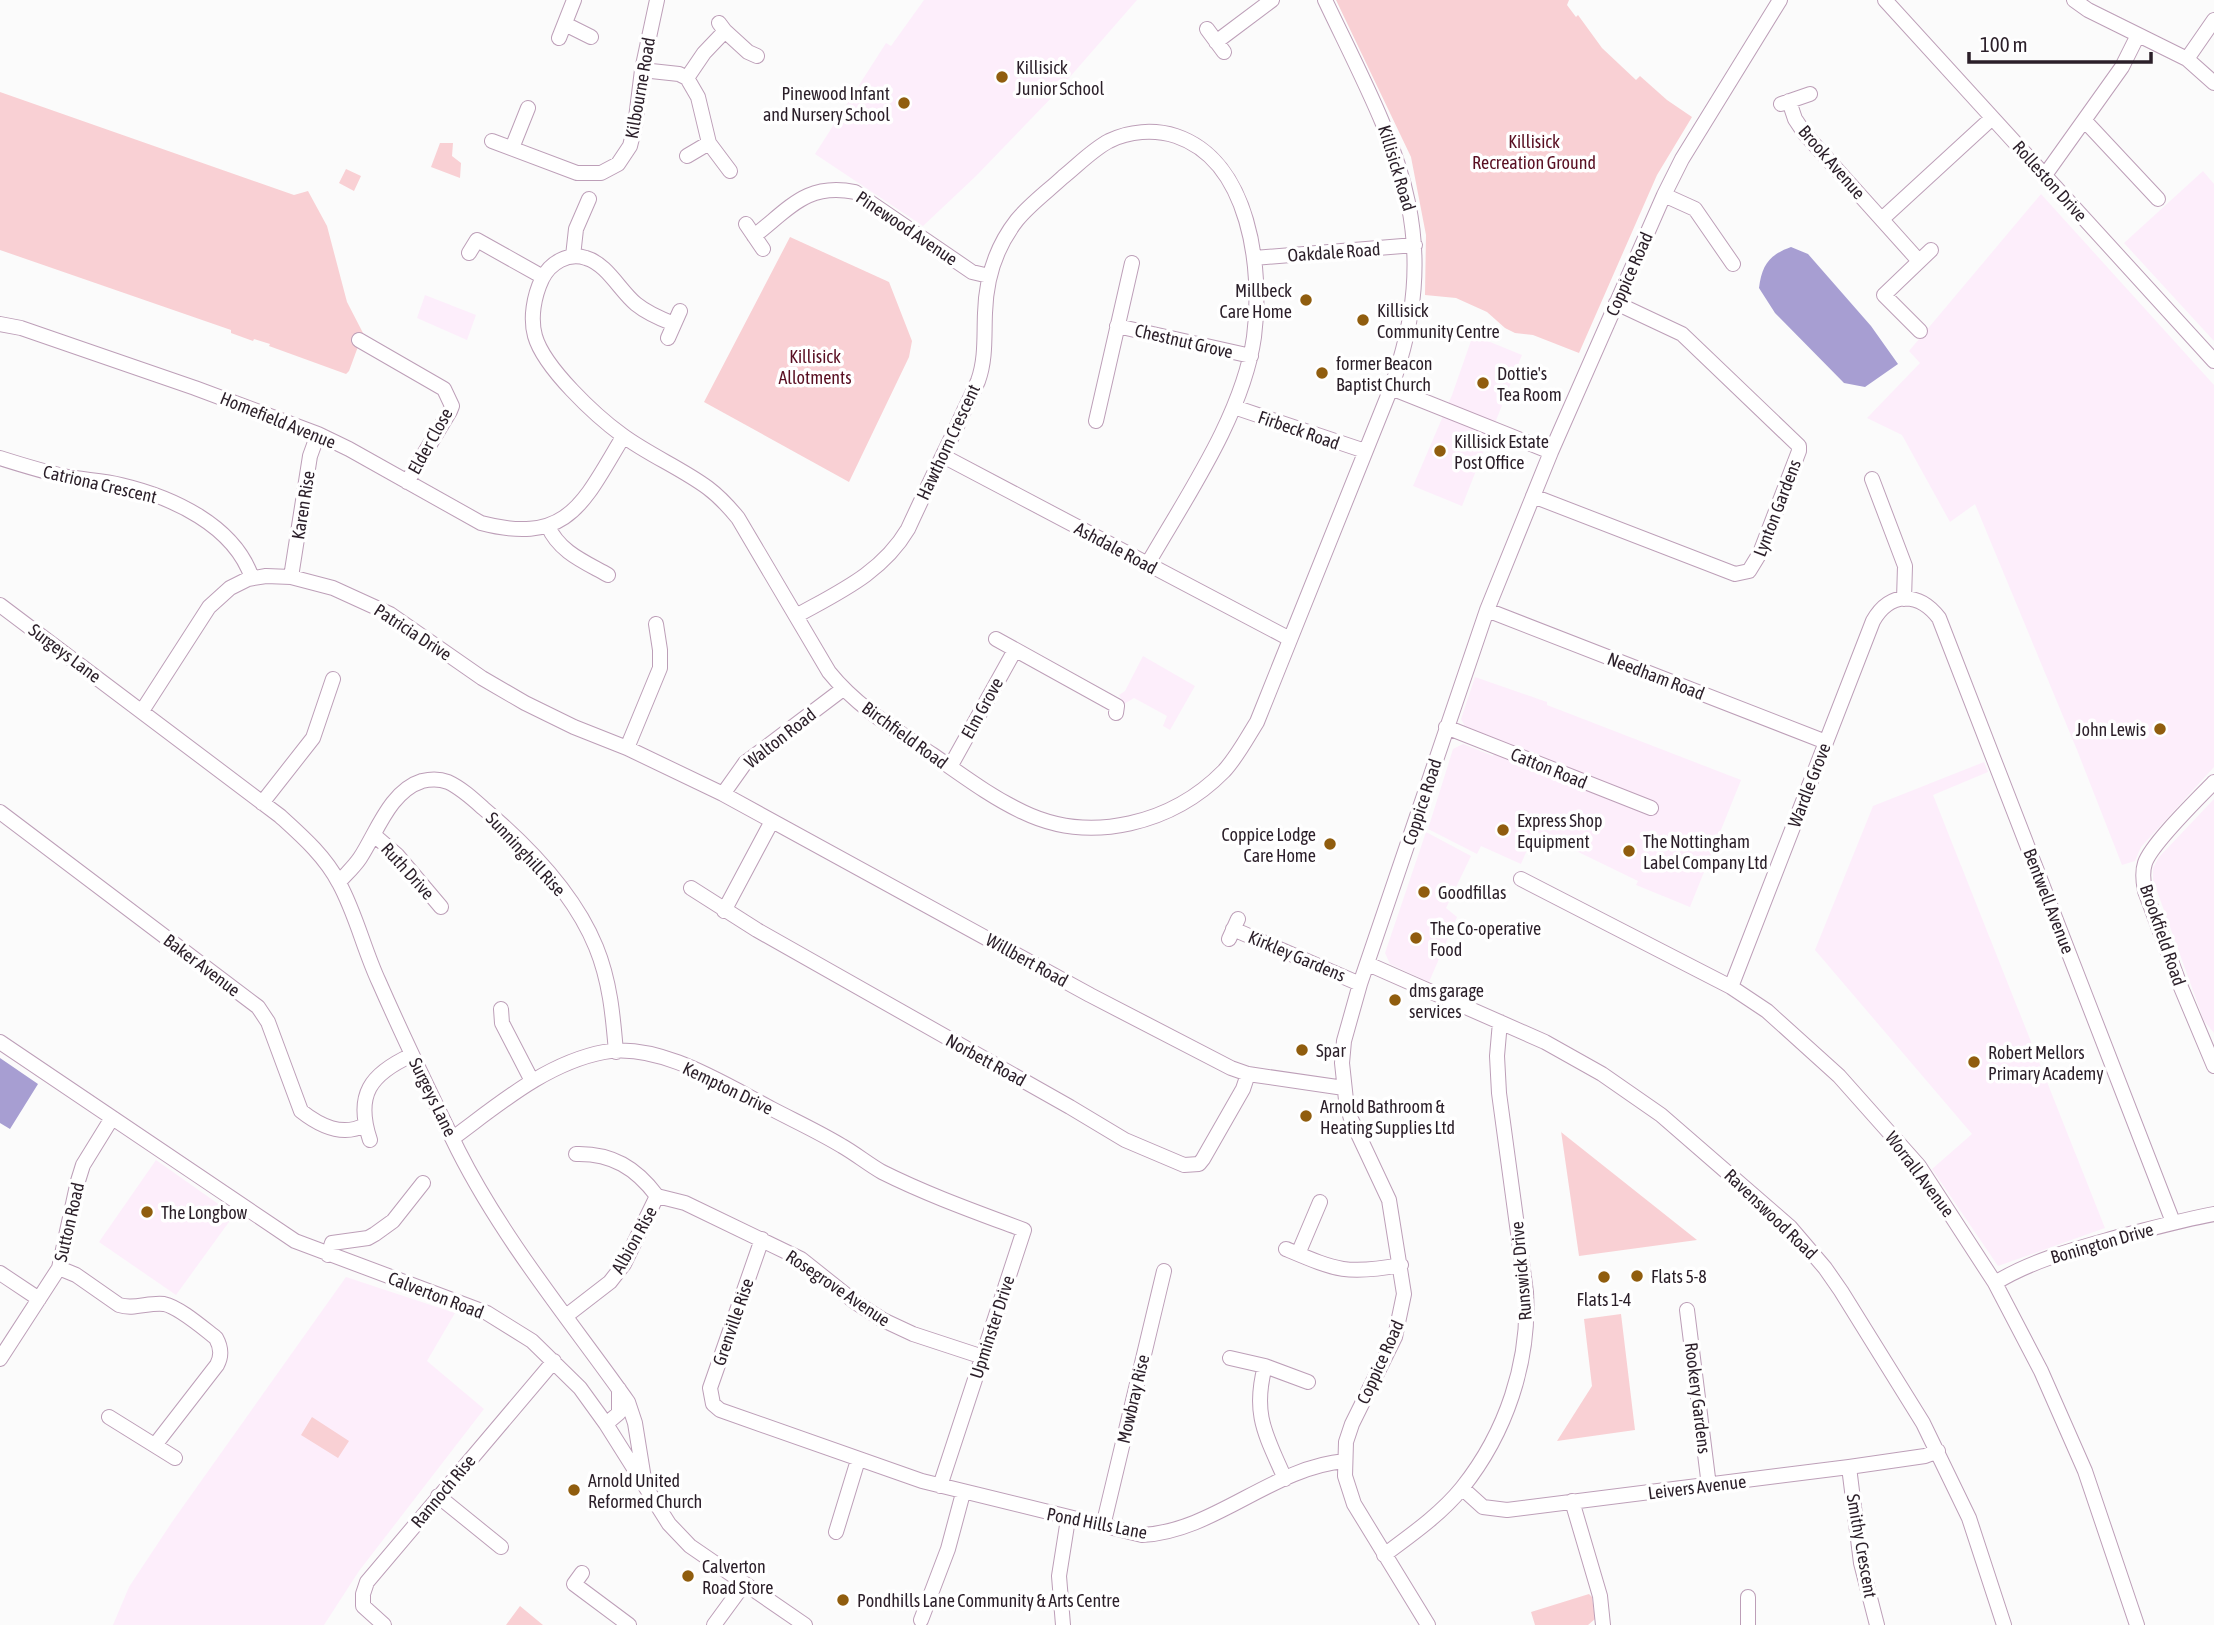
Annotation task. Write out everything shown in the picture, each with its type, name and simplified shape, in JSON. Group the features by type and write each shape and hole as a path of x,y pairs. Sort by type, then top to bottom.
{"street":[{"path":"574,0 562,31 591,37"},
{"name":"Kilbourne Road","path":"492,141 577,173 590,174 618,164 630,146 657,0"},
{"path":"1207,29 1220,47 1272,0"},
{"name":"Killisick Road","path":"1325,0 1398,159 1413,220 1413,303 1406,339 1391,388"},
{"name":"Coppice Road","path":"1428,1625 1354,1504 1345,1476 1346,1442 1352,1424 1395,1336 1404,1294 1389,1200 1351,1119 1344,1088 1344,1041 1360,984 1487,610 1551,452 1682,159 1780,0"},
{"name":"Rolleston Drive","path":"1885,0 2214,361"},
{"path":"2074,0 2091,5 2138,36 2188,59 2214,83"},
{"path":"2188,59 2214,20"},
{"path":"687,78 722,27 748,52 757,56"},
{"path":"2045,175 2122,67 2138,36"},
{"path":"642,70 679,74 687,78 698,97 709,143 730,171"},
{"name":"Brook Avenue","path":"1810,94 1785,103 1805,134 1919,261"},
{"path":"512,148 528,108"},
{"path":"1882,219 1992,118"},
{"path":"2085,121 2148,182 2158,199"},
{"name":"Hawthorn Crescent","path":"796,616 864,578 883,562 908,529 977,382 982,366 989,276 995,254 1004,238 1041,196 1098,148 1111,141 1155,132 1184,139 1210,156 1222,168 1239,201 1254,258 1256,314 1251,356 1234,407 1215,446 1147,565"},
{"path":"687,156 709,143"},
{"name":"Pinewood Avenue","path":"763,249 750,230 806,195 828,188 843,189 855,192 972,272 989,276"},
{"path":"1664,195 1695,209 1733,264"},
{"path":"573,256 576,229 589,199"},
{"path":"471,242 543,277 553,264 573,256 591,260 636,304 677,318 668,338"},
{"name":"Oakdale Road","path":"1254,258 1415,245"},
{"path":"1920,331 1884,295 1931,250"},
{"name":"Chestnut Grove","path":"1096,421 1132,263"},
{"name":"Birchfield Road","path":"543,277 533,311 536,337 553,367 585,403 623,437 707,487 722,500 738,518 829,672 843,689 877,717 950,767 1024,813 1060,824 1095,828 1115,826 1170,812 1195,796 1225,769 1241,748 1256,722 1391,388"},
{"name":"Lynton Gardens","path":"1533,496 1735,574 1749,571 1760,553 1799,446 1682,334 1616,303"},
{"name":"Homefield Avenue","path":"0,324 22,328 318,434 481,523 517,528 548,526"},
{"name":"Chestnut Grove","path":"1117,326 1251,356"},
{"name":"Elder Close","path":"359,340 444,389 452,406 407,482"},
{"path":"383,355 390,340"},
{"path":"1391,388 1551,452"},
{"name":"Firbeck Road","path":"1234,407 1365,451"},
{"name":"Karen Rise","path":"291,578 310,456 318,434"},
{"path":"608,575 566,551 551,534 548,526 567,516 587,498 623,437"},
{"name":"Ashdale Road","path":"943,456 1290,639"},
{"name":"Catriona Crescent","path":"0,458 69,477 121,485 162,497 215,527 239,553 252,578"},
{"path":"1872,479 1905,566 1905,599"},
{"name":"Patricia Drive","path":"142,711 209,607 230,588 252,578 291,578 332,588 365,601 390,614 493,684 574,727 627,748 723,794"},
{"name":"Wardle Grove","path":"1731,987 1873,621 1882,607 1905,599"},
{"name":"Bentwell Avenue","path":"1905,599 1927,604 1939,618 2173,1222"},
{"name":"Surgeys Lane","path":"0,606 262,803 313,846 339,882 371,965 412,1055 453,1138 495,1213 628,1402 635,1423 645,1485"},
{"name":"Needham Road","path":"1487,610 1826,742"},
{"path":"627,748 660,668 655,624"},
{"path":"996,639 1117,706 1116,713"},
{"name":"Elm Grove","path":"950,767 1015,650"},
{"path":"262,803 313,738 333,679"},
{"name":"Walton Road","path":"723,794 745,763 843,689"},
{"name":"Catton Road","path":"1446,727 1651,808"},
{"name":"Sunninghill Rise","path":"339,882 358,860 398,795 410,786 436,779 458,787 508,829 573,905 592,938 603,965 611,998 616,1052"},
{"name":"Brookfield Road","path":"2214,782 2154,848 2146,861 2143,876 2145,891 2180,985 2214,1066"},
{"name":"Willbert Road","path":"723,794 1231,1068 1248,1074 1344,1088"},
{"name":"Baker Avenue","path":"0,812 258,1007 268,1023 301,1111 332,1129 341,1131 365,1125"},
{"path":"724,911 772,821"},
{"name":"Ruth Drive","path":"374,835 397,855 441,907"},
{"name":"Worrall Avenue","path":"1521,879 1731,987 1767,1011 1839,1076 1919,1166 1974,1248 2025,1338 2076,1449 2137,1625"},
{"name":"Norbett Road","path":"691,888 724,911 1125,1140 1184,1165 1199,1164 1203,1159 1243,1089 1248,1074"},
{"name":"Kirkley Gardens","path":"1233,929 1360,984"},
{"name":"Ravenswood Road","path":"1368,964 1545,1042 1634,1096 1718,1163 1790,1227 1841,1291 1923,1423 1969,1518 2004,1625"},
{"path":"501,1009 502,1023 532,1081"},
{"name":"Runswick Drive","path":"1384,1555 1434,1516 1462,1488 1481,1461 1511,1399 1520,1371 1527,1324 1526,1292 1499,1093 1497,1056 1500,1022"},
{"name":"Calverton Road","path":"0,1042 295,1241 487,1313 532,1341 580,1388 670,1524 690,1545 805,1625"},
{"name":"Kempton Drive","path":"453,1138 532,1081 588,1056 616,1052 664,1058 697,1070 841,1145 879,1170 934,1197 964,1208"},
{"path":"370,1140 365,1125 367,1090 394,1063 412,1055"},
{"name":"Sutton Road","path":"0,1359 59,1268 83,1165 111,1118"},
{"name":"Albion Rise","path":"566,1316 610,1282 624,1264 657,1196 632,1168 606,1156 576,1154"},
{"path":"328,1255 332,1243 368,1238 387,1226 423,1183"},
{"name":"Rosegrove Avenue","path":"657,1196 685,1203 801,1259 855,1302 883,1320 913,1334 983,1357"},
{"path":"1313,1207 1292,1252 1331,1268 1348,1271 1367,1271 1401,1265"},
{"name":"Upminster Drive","path":"940,1486 1024,1230 964,1208"},
{"name":"Bonington Drive","path":"1995,1283 2016,1269 2061,1254 2173,1222 2214,1214"},
{"name":"Grenville Rise","path":"713,1404 710,1388 762,1239"},
{"path":"59,1268 76,1275 119,1305 127,1307 163,1304 173,1307 216,1338 220,1357 217,1365 155,1445"},
{"name":"Mowbray Rise","path":"1103,1526 1164,1271"},
{"path":"0,1273 39,1299"},
{"name":"Rookery Gardens","path":"1687,1310 1709,1486"},
{"path":"1230,1358 1265,1366 1308,1382"},
{"name":"Rannoch Rise","path":"384,1625 363,1606 364,1588 438,1496 554,1361"},
{"path":"1265,1366 1259,1387 1261,1425 1285,1479"},
{"path":"606,1424 619,1413 619,1388"},
{"name":"Pond Hills Lane","path":"713,1404 720,1410 858,1460 940,1486 1142,1535 1184,1527 1316,1466 1345,1461"},
{"path":"109,1417 175,1458"},
{"path":"616,1439 635,1423"},
{"name":"Leivers Avenue","path":"1462,1488 1483,1507 1497,1510 1709,1486 1925,1456 1938,1451"},
{"path":"836,1532 858,1460"},
{"name":"Smithy Crescent","path":"1849,1467 1861,1563 1877,1625"},
{"path":"921,1620 948,1549 963,1493"},
{"path":"438,1496 501,1547"},
{"path":"1572,1501 1600,1596 1603,1625"},
{"path":"1064,1625 1059,1576 1069,1519"},
{"path":"476,1547 486,1535"},
{"path":"582,1573 574,1584 629,1625"},
{"path":"714,1625 744,1584"},
{"path":"1748,1597 1748,1625"}],"shaded area":[{"path":"924,0 1137,0 1055,94 976,176 923,226 815,154 886,43 891,46"},
{"path":"2203,171 2214,184 2214,341 2124,243"},
{"path":"2041,194 2214,385 2214,767 2141,847 2135,861 2122,865 1975,504 1950,522 1902,435 1867,418 1920,363 1909,351"},
{"path":"1791,247 1808,254 1871,326 1898,364 1865,387 1844,383 1775,313 1759,288 1760,280 1772,257"},
{"path":"425,295 476,315 467,340 417,318"},
{"path":"1473,335 1522,355 1462,506 1413,486 1452,395"},
{"path":"1143,656 1195,686 1170,730 1163,726 1167,716 1134,698 1124,704 1119,695 1125,691"},
{"path":"1475,677 1547,702 1547,705 1741,780 1690,907 1636,885 1638,881 1535,831 1521,864 1481,846 1477,854 1428,829 1453,749 1463,744 1493,756 1500,741 1466,728 1461,719"},
{"name":"Robert Mellors Primary Academy","path":"1984,762 1988,772 1933,795 2105,1228 1998,1266 1932,1169 1972,1134 1815,950 1873,806"},
{"path":"2214,799 2214,1033 2204,1021 2153,880 2153,868 2159,857"},
{"path":"1426,832 1471,856 1446,908 1457,917 1429,982 1390,964 1385,953"},
{"path":"0,1058 38,1084 10,1129 0,1123"},
{"path":"156,1160 234,1215 176,1295 99,1242"},
{"path":"346,1277 455,1313 427,1361 484,1409 359,1571 324,1625 113,1625 129,1587 172,1522"}],"green space":[{"name":"Killisick Recreation Ground","path":"1336,0 1569,0 1567,5 1576,17 1578,15 1602,48 1636,80 1640,76 1667,100 1692,117 1657,175 1579,353 1533,335 1515,333 1487,312 1456,298 1425,295 1426,235 1411,157"},
{"path":"0,92 294,195 308,191 327,226 347,302 363,333 349,371 346,374 269,346 270,344 231,333 231,330 0,250"},
{"path":"440,143 453,143 452,156 461,163 460,178 431,167"},
{"path":"346,169 361,176 354,191 339,183"},
{"name":"Killisick Allotments","path":"790,237 889,282 912,341 909,357 849,482 704,402"},
{"path":"1561,1132 1697,1240 1579,1256"},
{"path":"1621,1314 1635,1430 1557,1441 1592,1386 1584,1319"},
{"path":"312,1417 349,1441 338,1458 301,1435"},
{"path":"1589,1594 1592,1597 1595,1619 1588,1625 1535,1625 1531,1612"},
{"path":"520,1606 543,1625 506,1625"}],"place":[{"name":"Killisick Junior School","path":"1002,77"},
{"name":"Pinewood Infant and Nursery School","path":"904,103"},
{"name":"Millbeck Care Home","path":"1306,300"},
{"name":"Killisick Community Centre","path":"1363,320"},
{"name":"former Beacon Baptist Church","path":"1322,373"},
{"name":"Dottie's Tea Room","path":"1483,383"},
{"name":"Killisick Estate Post Office","path":"1440,451"},
{"name":"John Lewis","path":"2160,729"},
{"name":"Express Shop Equipment","path":"1503,830"},
{"name":"Coppice Lodge Care Home","path":"1330,844"},
{"name":"The Nottingham Label Company Ltd","path":"1629,851"},
{"name":"Goodfillas","path":"1424,892"},
{"name":"The Co-operative Food","path":"1416,938"},
{"name":"dms garage services","path":"1395,1000"},
{"name":"Spar","path":"1302,1050"},
{"name":"Robert Mellors Primary Academy","path":"1974,1062"},
{"name":"Arnold Bathroom & Heating Supplies Ltd","path":"1306,1116"},
{"name":"The Longbow","path":"147,1212"},
{"name":"Flats 5-8","path":"1637,1276"},
{"name":"Flats 1-4","path":"1604,1277"},
{"name":"Arnold United Reformed Church","path":"574,1490"},
{"name":"Calverton Road Store","path":"688,1576"},
{"name":"Pondhills Lane Community & Arts Centre","path":"843,1600"}]}
